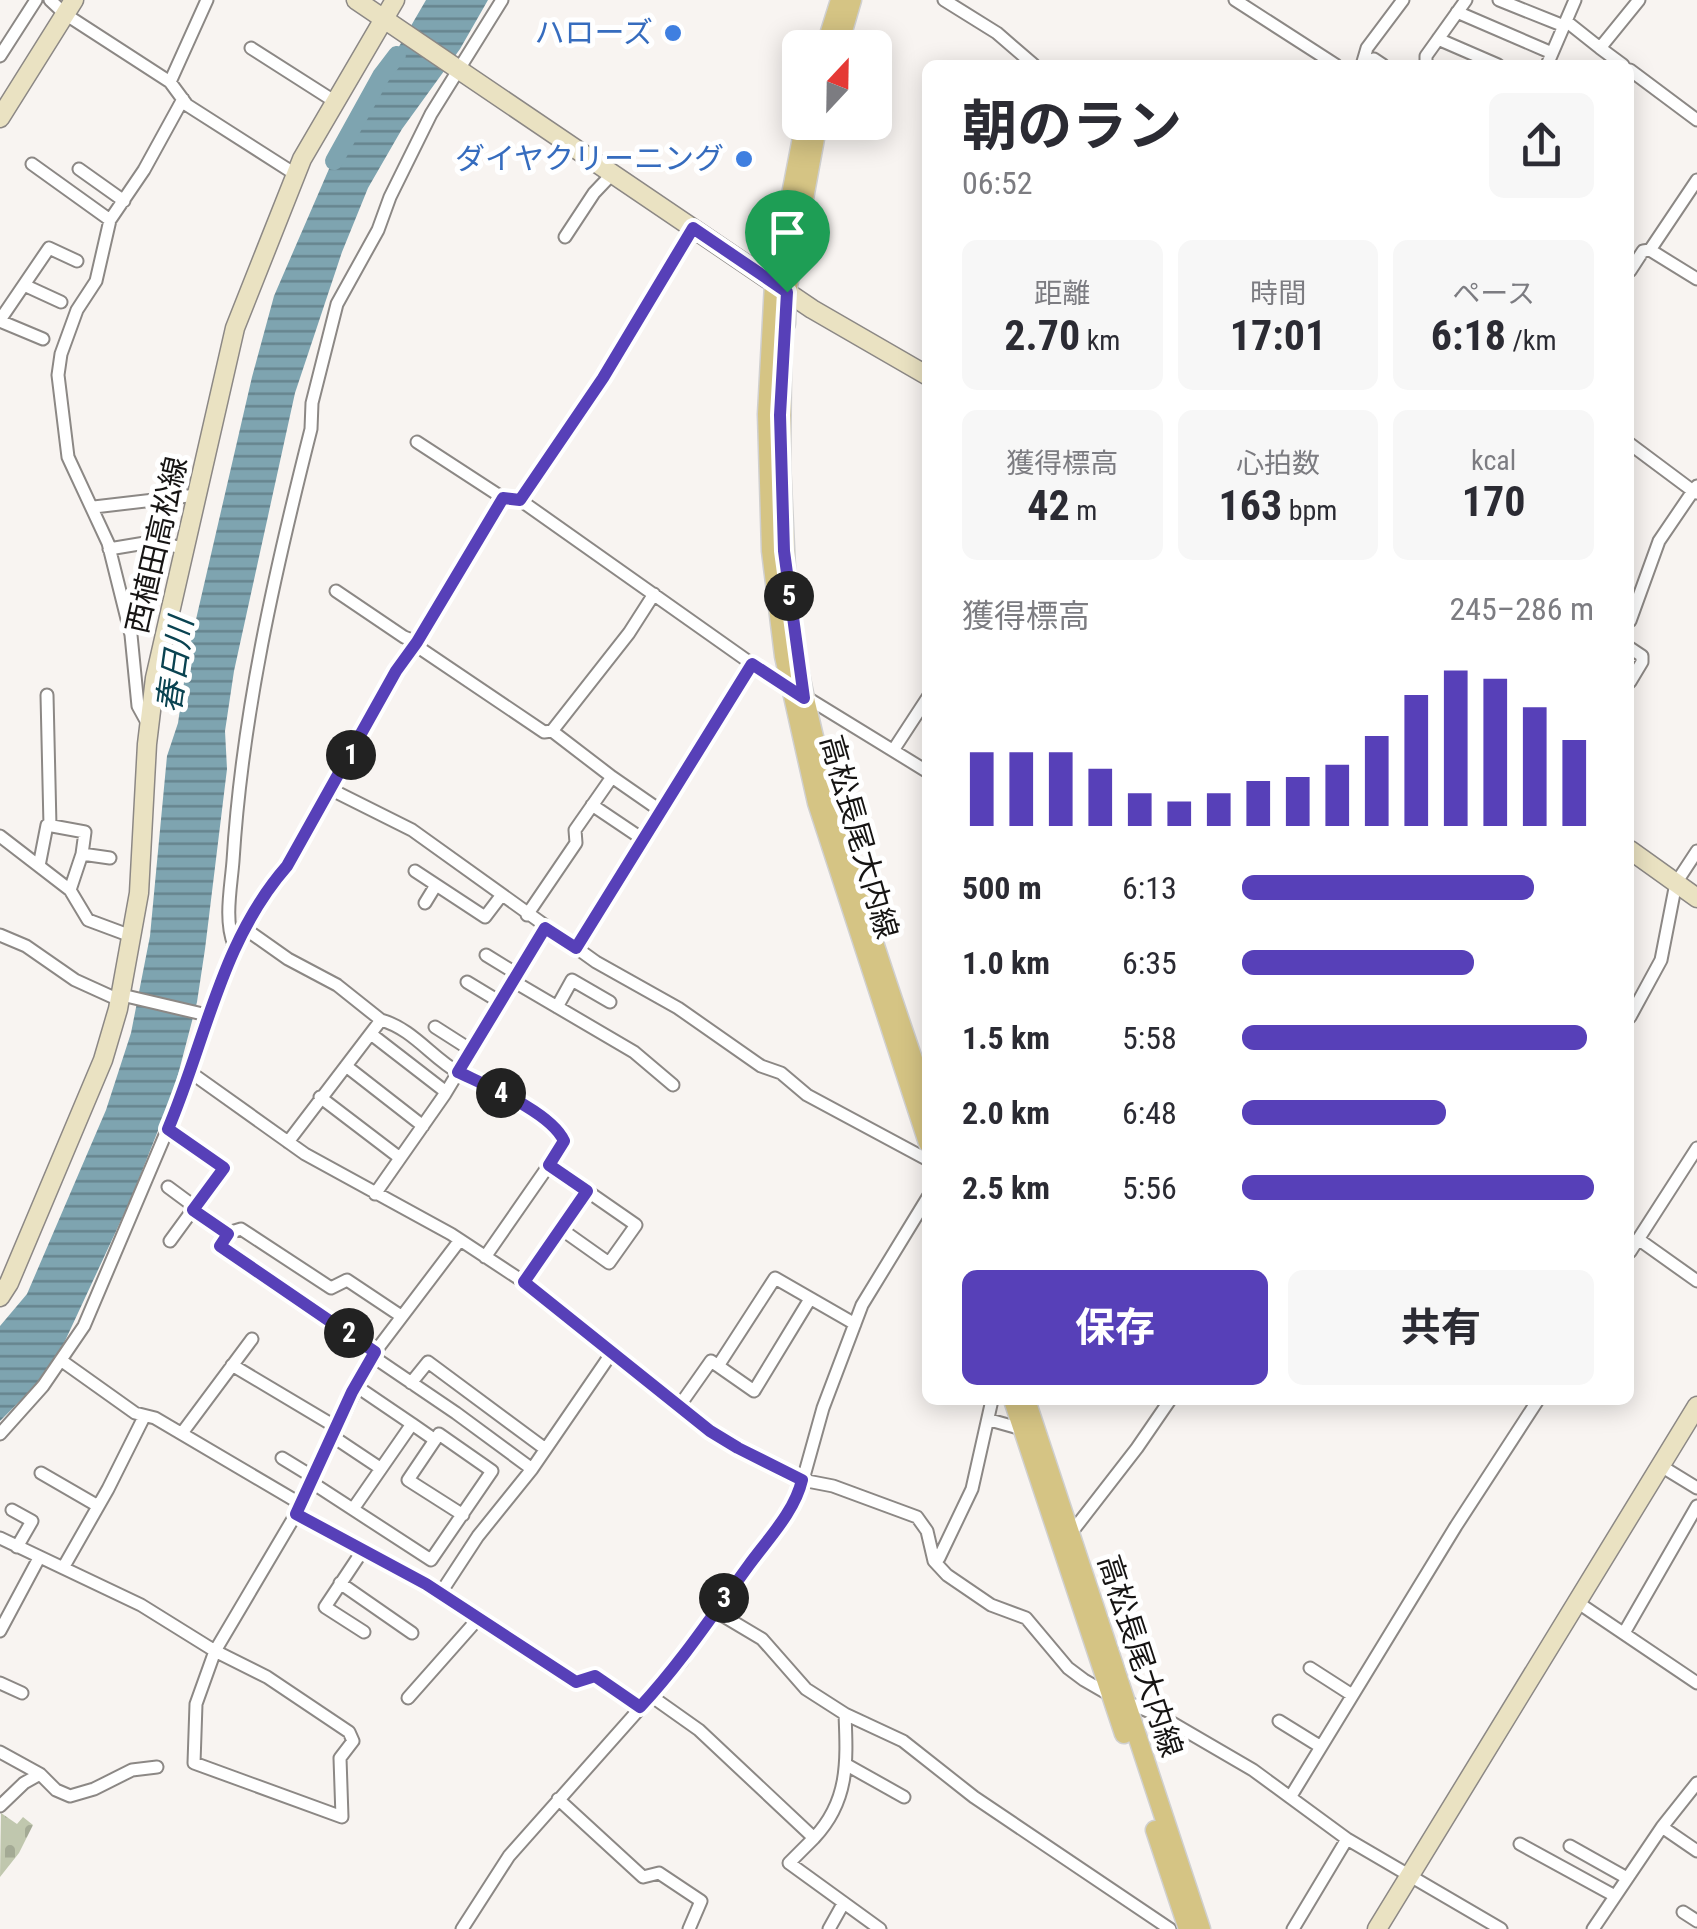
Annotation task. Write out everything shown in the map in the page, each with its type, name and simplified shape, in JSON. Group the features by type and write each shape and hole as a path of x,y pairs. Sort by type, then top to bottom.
{"main road":[{"path":"356,0 780,287 922,372"},
{"name":"西植田高松線","path":"0,1297 10,1283 127,999 155,678 235,328 296,174 334,101 388,23 395,0"},
{"path":"831,30 840,0"},
{"path":"843,30 852,0"},
{"path":"0,118 69,7"},
{"name":"高松長尾大内線","path":"801,140 767,414 772,551 796,693 922,1123"},
{"name":"高松長尾大内線","path":"780,287 814,140"},
{"path":"1634,853 1697,898"},
{"name":"高松長尾大内線","path":"852,894 922,1086"},
{"name":"高松長尾大内線","path":"1015,1405 1066,1540"},
{"name":"高松長尾大内線","path":"1027,1405 1188,1929"},
{"path":"1377,1929 1697,1406"},
{"name":"高松長尾大内線","path":"1118,1699 1201,1929"}],"street":[{"path":"1,51 34,4 18,0"},
{"path":"50,0 69,7 170,82 183,99 296,174"},
{"path":"170,82 207,0"},
{"path":"234,945 230,918 235,802 265,618 311,429 312,403 327,338 338,304 378,230 412,148 502,0"},
{"path":"944,0 997,34 1028,60"},
{"path":"1235,0 1328,60"},
{"path":"1372,60 1367,48 1403,0"},
{"path":"1426,60 1466,0"},
{"path":"1499,0 1565,24 1616,60"},
{"path":"1458,12 1550,59 1575,0"},
{"path":"1600,48 1639,0"},
{"path":"1438,39 1486,60"},
{"path":"251,48 334,101"},
{"path":"1634,73 1697,120"},
{"path":"149,726 138,706 131,635 109,549 94,507 68,457 58,376 61,354 77,310 96,280 110,220 183,99"},
{"path":"32,164 110,220"},
{"path":"78,169 124,200"},
{"path":"565,237 594,193 614,173"},
{"path":"1650,250 1697,180"},
{"path":"520,500 603,378 693,228"},
{"path":"43,339 0,321 44,244 77,261"},
{"path":"1634,266 1643,251 1650,250 1695,274"},
{"path":"24,285 61,302"},
{"path":"418,442 503,498 520,500 752,664 922,768"},
{"path":"1634,447 1696,490 1659,542 1634,610"},
{"path":"94,507 197,496"},
{"path":"0,1434 62,1361 95,1302 168,1129 190,1072 204,1014 218,993 234,945 264,893 287,866 396,671 503,498"},
{"path":"109,549 157,541 184,549"},
{"path":"336,591 417,642 421,649 544,732 552,732 661,812"},
{"path":"552,732 654,594"},
{"path":"1634,651 1642,656 1634,675"},
{"path":"576,948 752,664"},
{"path":"47,695 50,826"},
{"path":"894,749 922,706"},
{"path":"528,914 576,843 575,830 612,777"},
{"path":"332,790 412,830 576,948 678,1008 761,1066 781,1073 807,1095 922,1157"},
{"path":"592,806 644,840"},
{"path":"39,866 47,826 85,832 70,890"},
{"path":"0,836 70,890 88,920 131,936"},
{"path":"1634,1011 1661,960 1676,883 1697,850"},
{"path":"82,854 110,858"},
{"path":"416,871 486,917 502,896"},
{"path":"425,903 436,885"},
{"path":"244,928 288,959 336,985 381,1020 399,1025 458,1072 512,1099 559,1129 564,1141 485,1257"},
{"path":"375,1194 446,1092 545,928"},
{"path":"0,935 26,946 75,980 127,999 204,1014"},
{"path":"486,955 557,1007 634,1052 673,1084"},
{"path":"557,1007 572,980 610,1002"},
{"path":"467,982 500,1002"},
{"path":"288,1142 381,1020"},
{"path":"435,1027 471,1050"},
{"path":"371,1034 446,1092"},
{"path":"346,1066 423,1126"},
{"path":"190,1072 288,1142 460,1240 524,1282 738,1448 802,1480 834,1486 917,1517 927,1531 934,1561 962,1588 991,1605 1026,1618 1068,1668 1118,1699 1162,1717 1291,1796 1347,1839 1501,1929"},
{"path":"320,1097 400,1158"},
{"path":"168,1129 224,1168 170,1241"},
{"path":"1634,1246 1697,1148"},
{"path":"549,1165 636,1225 609,1263 561,1229"},
{"path":"168,1187 228,1234"},
{"path":"524,1282 587,1191"},
{"path":"462,1929 508,1856 682,1661 791,1506 862,1305 922,1207"},
{"path":"401,1316 347,1280 331,1288 240,1230 228,1234 220,1246 532,1468"},
{"path":"1638,1239 1697,1282"},
{"path":"0,1538 141,1604 215,1651 268,1677 348,1732 353,1740 340,1758 342,1816 194,1763 196,1704 215,1651 298,1508 373,1354 460,1240"},
{"path":"718,1366 775,1278 855,1324"},
{"path":"680,1405 710,1362 754,1391 810,1300"},
{"path":"182,1433 252,1338"},
{"path":"440,1594 613,1350"},
{"path":"62,1361 144,1417 182,1433 576,1682 595,1676 640,1707"},
{"path":"412,1383 428,1362 544,1448"},
{"path":"232,1364 334,1431 380,1468"},
{"path":"356,1386 435,1440"},
{"path":"934,1561 939,1558 972,1489 992,1405"},
{"path":"1066,1540 1167,1405"},
{"path":"1291,1796 1535,1405"},
{"path":"63,1568 144,1417"},
{"path":"990,1420 1022,1429"},
{"path":"353,1510 412,1424"},
{"path":"282,1458 430,1560 462,1515 492,1471 439,1434 408,1480 462,1515"},
{"path":"1661,1466 1697,1488"},
{"path":"41,1472 98,1506"},
{"path":"1624,1633 1697,1506"},
{"path":"12,1510 44,1528"},
{"path":"17,1547 32,1521"},
{"path":"363,1550 325,1607 364,1632"},
{"path":"0,1631 39,1558"},
{"path":"340,1583 412,1633"},
{"path":"1577,1602 1697,1683"},
{"path":"715,1611 762,1639 806,1689 845,1714 903,1741 974,1798 1170,1929"},
{"path":"408,1698 477,1620"},
{"path":"1310,1668 1352,1695"},
{"path":"0,1683 22,1693"},
{"path":"650,1696 699,1730 814,1838"},
{"path":"845,1714 847,1765 834,1816 789,1863 880,1929"},
{"path":"1280,1720 1321,1747"},
{"path":"0,1752 70,1796 132,1770 157,1767"},
{"path":"847,1765 904,1797"},
{"path":"0,1806 40,1774"},
{"path":"1593,1929 1697,1783"},
{"path":"558,1799 643,1877 659,1874 701,1901 688,1929"},
{"path":"1662,1827 1697,1851"},
{"path":"1293,1929 1347,1839"},
{"path":"1520,1844 1615,1896"},
{"path":"1570,1846 1628,1878"},
{"path":"828,1929 843,1904"},
{"path":"1683,1912 1697,1922"}],"green space":[{"path":"1,1813 17,1824 23,1817 33,1825 19,1853 0,1877"}],"water":[{"path":"426,0 488,0 460,49 402,129 368,188 342,252 295,393 234,671 225,731 227,769 205,949 197,1002 174,1090 131,1199 58,1356 39,1382 0,1421 0,1326 27,1294 106,1110 131,1033 150,936 167,756 178,723 188,654 274,296 332,162"}],"waterway":[{"name":"春日川","path":"334,161 381,76 397,55"}],"place":[{"name":"ハローズ","path":"673,33"},
{"name":"ダイヤクリーニング","path":"744,159"}],"route":[{"path":"693,228 787,292 780,415 784,551 804,698 752,664 576,948 545,928 458,1072 512,1099 559,1129 564,1141 549,1165 587,1191 524,1282 710,1431 802,1480 799,1494 682,1661 640,1707 595,1676 576,1682 426,1584 296,1514 352,1392 375,1352 220,1246 228,1234 193,1210 224,1168 168,1129 234,945 264,893 287,866 396,671 503,498 520,500 603,378 693,228"}]}
